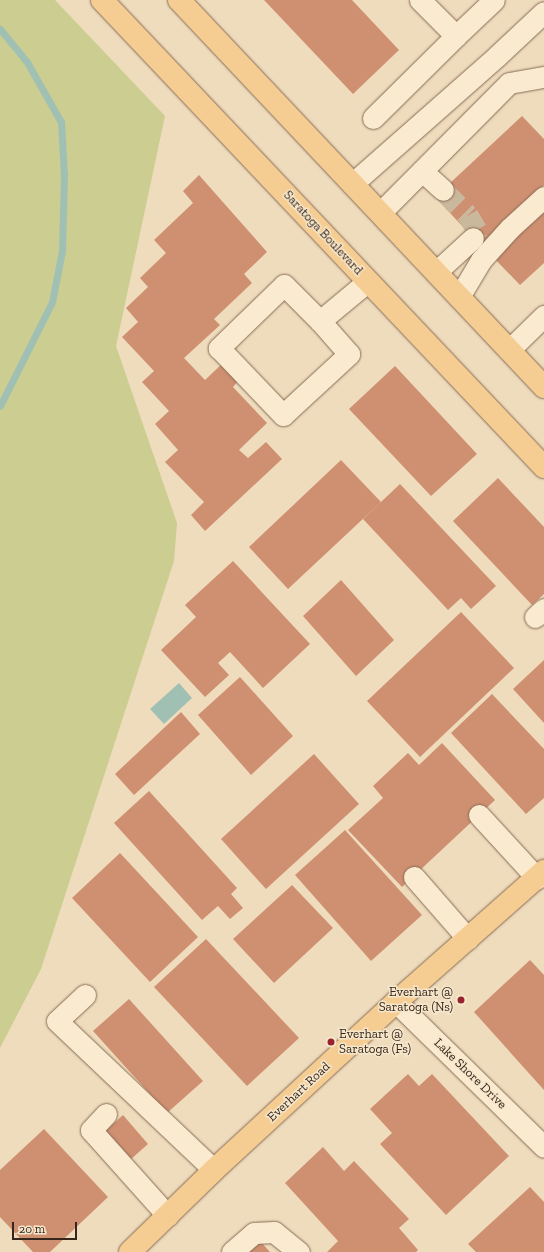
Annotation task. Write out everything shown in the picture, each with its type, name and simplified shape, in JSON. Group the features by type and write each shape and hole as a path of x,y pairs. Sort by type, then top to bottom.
{"main road":[{"name":"Saratoga Boulevard","path":"102,0 544,467"},
{"path":"178,0 544,387"},
{"name":"Everhart Road","path":"130,1252 214,1170 396,1002 540,875"}],"street":[{"path":"420,0 456,36"},
{"path":"373,118 494,0"},
{"path":"352,184 497,56 544,12"},
{"path":"380,213 509,83 544,77"},
{"path":"422,171 443,190"},
{"path":"459,297 481,260 510,228 544,197"},
{"path":"436,272 473,238"},
{"path":"320,321 368,281"},
{"path":"284,285 320,321 349,354 282,416 219,348 284,285"},
{"path":"509,350 543,319"},
{"path":"479,815 540,875"},
{"path":"414,877 468,939"},
{"path":"85,995 57,1021 214,1170"},
{"name":"Lake Shore Drive","path":"396,1002 544,1147"},
{"path":"106,1114 91,1130 168,1216"},
{"path":"232,1252 254,1233 274,1232 299,1252"}],"green space":[{"path":"0,0 55,0 165,116 116,346 177,523 174,561 41,969 0,1048"}],"shaded area":[{"path":"179,683 192,698 164,724 150,709"}],"building":[{"path":"264,0 352,0 399,50 353,94"},
{"path":"522,116 544,139 544,185 480,245 435,197"},
{"path":"199,175 267,252 244,274 252,283 214,319 220,325 184,358 205,380 224,362 239,380 233,387 267,423 239,450 248,458 266,442 282,459 205,531 191,515 204,502 165,462 178,450 155,424 169,411 142,382 154,371 122,337 138,322 126,308 148,287 140,278 166,253 154,240 193,203 183,191"},
{"path":"544,205 544,263 520,285 489,253"},
{"path":"395,366 477,454 431,496 349,409"},
{"path":"341,460 381,502 288,589 249,547"},
{"path":"498,478 544,527 544,594 532,605 453,521"},
{"path":"400,484 496,586 471,609 461,598 448,610 363,519"},
{"path":"233,561 310,644 263,688 230,652 218,663 229,675 205,697 161,650 196,617 185,605"},
{"path":"341,580 394,640 356,676 303,616"},
{"path":"461,612 514,668 420,757 367,701"},
{"path":"544,660 544,723 513,689"},
{"path":"240,677 293,736 251,775 198,715"},
{"path":"492,694 544,749 544,798 526,814 451,733"},
{"path":"181,712 200,734 134,795 115,774"},
{"path":"442,743 495,800 402,887 348,830 383,798 373,786 408,753 419,765"},
{"path":"314,754 359,804 266,889 221,839"},
{"path":"149,791 237,888 231,894 243,908 230,919 218,906 202,920 114,823"},
{"path":"345,830 422,915 371,961 295,875"},
{"path":"120,853 198,937 150,982 72,898"},
{"path":"292,885 333,928 274,983 233,939"},
{"path":"206,939 299,1038 247,1086 154,987"},
{"path":"530,960 544,975 544,1090 474,1012"},
{"path":"129,999 203,1081 167,1113 93,1031"},
{"path":"408,1074 419,1086 432,1074 509,1156 446,1215 380,1144 392,1133 370,1109"},
{"path":"123,1115 148,1144 130,1160 104,1132"},
{"path":"44,1129 108,1197 50,1252 33,1252 0,1217 0,1170"},
{"path":"323,1147 344,1171 354,1161 409,1219 399,1228 418,1250 416,1252 327,1252 338,1241 285,1183"},
{"path":"530,1187 544,1202 544,1252 476,1252 468,1244"},
{"path":"259,1240 270,1252 246,1252"}],"waterway":[{"path":"0,29 27,62 61,122 64,176 62,251 52,302 0,406"}],"tunnel":[{"path":"443,190 468,215 477,230 473,238"}],"place":[{"name":"Everhart @ Saratoga (Ns)","path":"461,1000"},
{"name":"Everhart @ Saratoga (Fs)","path":"331,1042"}]}
